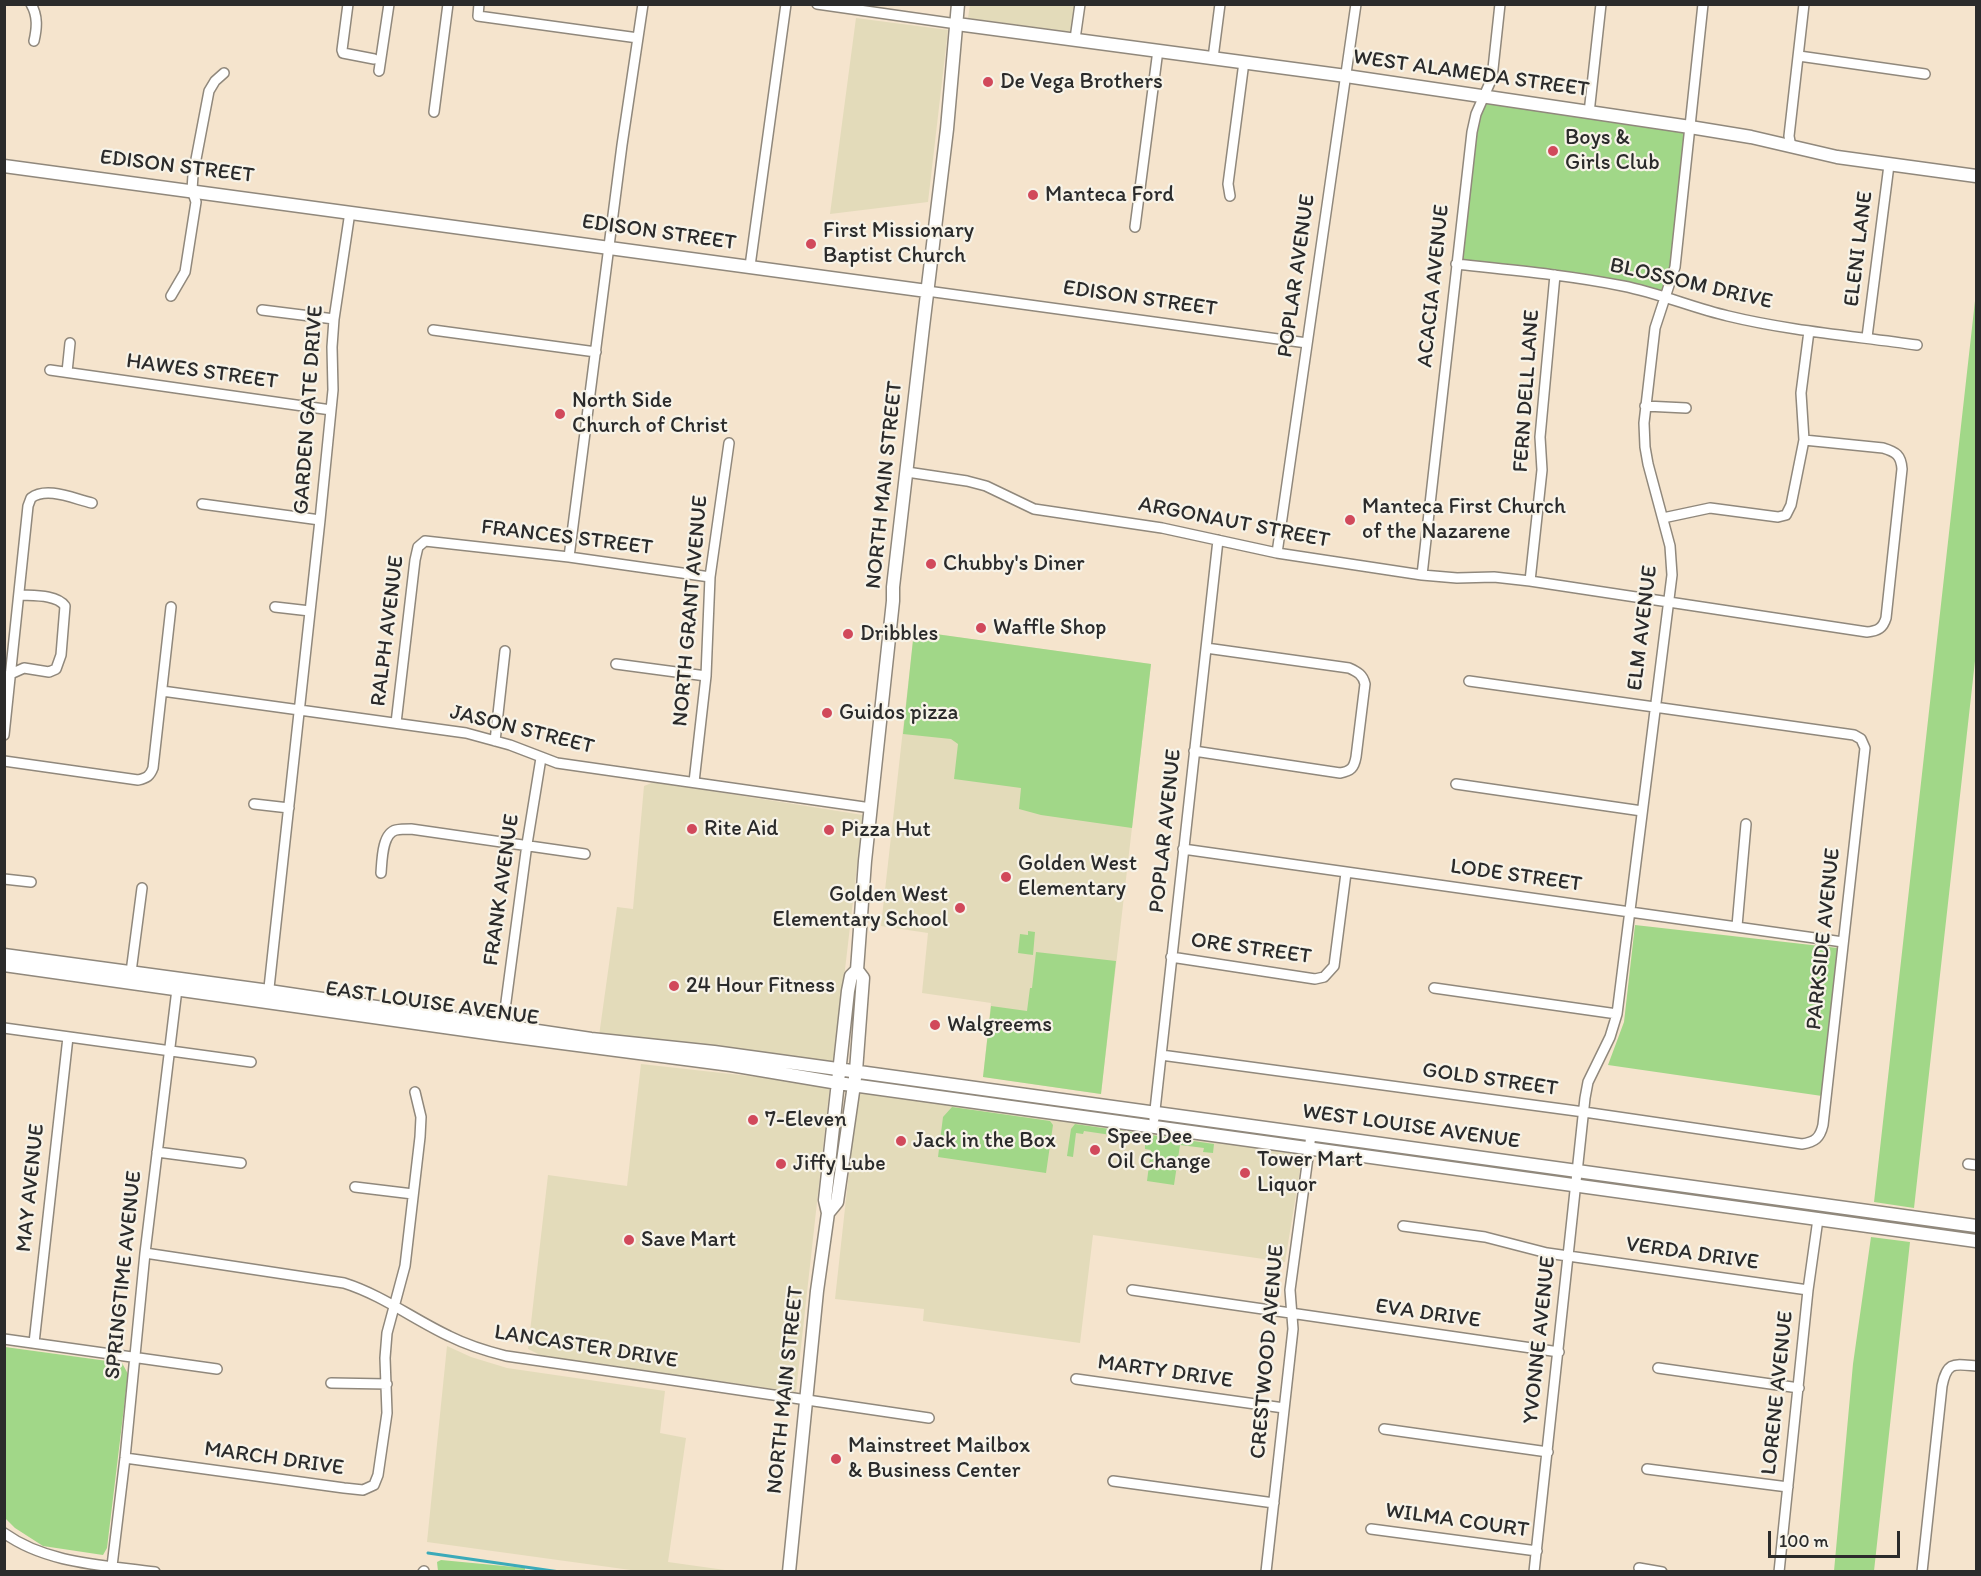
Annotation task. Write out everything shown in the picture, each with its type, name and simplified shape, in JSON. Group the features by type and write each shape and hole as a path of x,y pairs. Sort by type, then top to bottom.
{"main road":[{"name":"NORTH MAIN STREET","path":"789,1572 817,1291 828,1213 825,1200 851,976 857,970 865,861 893,587 947,129 958,4"},
{"name":"WEST ALAMEDA STREET","path":"957,24 1346,76 1690,127 1889,165 1977,176"},
{"name":"EDISON STREET","path":"4,166 927,291"},
{"name":"EAST LOUISE AVENUE","path":"4,954 854,1085"},
{"name":"EAST LOUISE AVENUE","path":"4,965 177,989 268,996"},
{"name":"NORTH MAIN STREET","path":"828,1213 837,1202 856,1071 863,986 863,978 857,970"},
{"name":"EAST LOUISE AVENUE","path":"502,1031 669,1046 840,1069"},
{"name":"WEST LOUISE AVENUE","path":"840,1069 1154,1120 1309,1148 1977,1241"},
{"name":"WEST LOUISE AVENUE","path":"854,1085 1154,1120 1311,1135 1977,1226"}],"street":[{"path":"31,4 37,22 34,41"},
{"path":"348,4 343,53 374,59"},
{"path":"379,71 388,4"},
{"path":"434,112 448,4"},
{"path":"479,4 478,16 638,38"},
{"path":"569,557 622,145 643,4"},
{"path":"750,266 786,4"},
{"path":"817,4 957,24"},
{"path":"1075,39 1080,4"},
{"path":"1213,58 1220,4"},
{"name":"POPLAR AVENUE","path":"1277,554 1356,4"},
{"name":"ACACIA AVENUE","path":"1422,575 1472,132 1476,114 1492,78 1500,4"},
{"path":"1589,113 1601,4"},
{"name":"ELM AVENUE","path":"1584,1112 1588,1082 1610,1037 1617,1014 1672,566 1670,546 1645,447 1645,406 1655,328 1675,267 1703,4"},
{"path":"1791,147 1790,132 1804,4"},
{"path":"1135,227 1158,50"},
{"path":"1799,56 1925,74"},
{"path":"1230,196 1228,184 1244,62"},
{"path":"171,296 184,272 196,202 192,190 202,119 209,91 224,73"},
{"name":"ELENI LANE","path":"1867,338 1889,165"},
{"name":"GARDEN GATE DRIVE","path":"268,996 333,390 334,319 350,212"},
{"name":"BLOSSOM DRIVE","path":"1456,264 1556,275 1623,286 1665,296 1727,316 1809,331 1917,345"},
{"name":"FERN DELL LANE","path":"1530,581 1542,470 1540,437 1556,275"},
{"name":"EDISON STREET","path":"927,291 1307,343"},
{"path":"262,310 334,319"},
{"path":"433,330 596,352"},
{"path":"1663,518 1710,508 1774,517 1786,515 1789,511 1804,440 1801,393 1809,331"},
{"path":"67,372 70,344"},
{"name":"HAWES STREET","path":"50,370 331,410"},
{"path":"1645,406 1686,408"},
{"name":"ARGONAUT STREET","path":"907,472 986,486 1034,509 1162,528 1277,554 1422,575 1457,578 1494,577 1530,581 1867,632 1879,630 1886,618 1901,481 1901,459 1898,455 1883,448 1804,440"},
{"name":"NORTH GRANT AVENUE","path":"694,782 706,676 710,577 729,443"},
{"path":"4,735 8,675 28,506 31,498 42,493 92,503"},
{"path":"202,504 320,520"},
{"name":"POPLAR AVENUE","path":"1154,1120 1218,540"},
{"name":"FRANCES STREET","path":"421,544 430,541 569,557 710,577"},
{"name":"RALPH AVENUE","path":"396,723 415,560 421,544"},
{"path":"8,675 24,668 49,672 56,669 61,655 66,611 61,601 19,595"},
{"path":"4,761 138,780 147,778 153,768 171,607"},
{"path":"275,608 310,611"},
{"path":"1194,751 1340,773 1352,768 1356,757 1365,684 1364,678 1358,672 1349,668 1206,648"},
{"path":"495,741 505,651"},
{"path":"616,664 706,676"},
{"path":"1469,681 1654,707"},
{"name":"JASON STREET","path":"162,691 466,733 557,763 871,808"},
{"name":"PARKSIDE AVENUE","path":"1654,707 1854,735 1861,739 1865,748 1823,1125 1814,1142"},
{"name":"FRANK AVENUE","path":"502,1031 541,758"},
{"path":"1456,784 1642,811"},
{"path":"254,804 289,808"},
{"path":"1737,926 1746,824"},
{"path":"381,873 385,843 389,834 397,829 527,844 585,854"},
{"name":"LODE STREET","path":"1183,849 1843,942"},
{"name":"ORE STREET","path":"1171,957 1314,979 1324,977 1334,966 1346,873"},
{"path":"4,879 31,882"},
{"path":"131,972 142,888"},
{"path":"1434,987 1617,1014"},
{"name":"SPRINGTIME AVENUE","path":"112,1566 145,1253 177,989"},
{"path":"4,1028 251,1062"},
{"name":"MAY AVENUE","path":"34,1343 68,1037"},
{"name":"GOLD STREET","path":"1161,1055 1802,1144 1814,1142"},
{"path":"331,1383 387,1384 385,1358 387,1333 405,1266 421,1117 415,1092"},
{"name":"YVONNE AVENUE","path":"1534,1572 1584,1112"},
{"name":"CRESTWOOD AVENUE","path":"1266,1572 1293,1329 1290,1290 1311,1135"},
{"path":"157,1152 241,1163"},
{"path":"355,1187 413,1194"},
{"name":"LORENE AVENUE","path":"1779,1572 1808,1290 1818,1219"},
{"name":"VERDA DRIVE","path":"1403,1226 1485,1237 1547,1253 1808,1290"},
{"name":"LANCASTER DRIVE","path":"145,1253 332,1280 360,1288 395,1305 448,1336 483,1350 506,1356 742,1391 806,1398 929,1418"},
{"name":"EVA DRIVE","path":"1132,1290 1558,1352"},
{"path":"4,1339 217,1369"},
{"path":"1922,1572 1945,1372 1952,1366 1977,1366"},
{"path":"1658,1368 1799,1388"},
{"name":"MARTY DRIVE","path":"1076,1379 1284,1408"},
{"name":"MARCH DRIVE","path":"125,1458 363,1490 374,1485 378,1475 387,1413 387,1384"},
{"path":"1384,1429 1548,1452"},
{"path":"1647,1469 1788,1487"},
{"path":"1113,1481 1274,1503"},
{"name":"WILMA COURT","path":"1371,1529 1537,1551"},
{"path":"4,1533 21,1545 75,1567 112,1566 155,1572"},
{"path":"1639,1568 1662,1572"}],"shaded area":[{"path":"970,5 1076,5 1071,32 968,18"},
{"path":"856,18 948,30 928,202 830,214"},
{"name":"Golden West Elementary","path":"914,631 1151,664 1101,1094 983,1077 991,1003 922,993 928,933 881,926"},
{"path":"654,782 863,815 834,1064 599,1036 617,907 633,909 644,786"},
{"path":"641,1064 830,1085 796,1392 542,1356 528,1349 548,1175 627,1186"},
{"path":"858,1090 1303,1152 1285,1262 1093,1235 1080,1343 923,1321 924,1309 835,1299"},
{"path":"447,1346 471,1357 507,1368 665,1391 660,1433 686,1438 668,1562 732,1571 638,1571 427,1542"}],"green space":[{"path":"1484,97 1690,127 1675,267 1665,296 1456,264 1472,132"},
{"path":"1976,292 1976,652 1914,1208 1874,1202"},
{"path":"914,631 1151,664 1132,828 1041,815 1019,809 1021,788 954,779 958,744 951,739 903,734"},
{"path":"1635,925 1838,948 1822,1096 1608,1065 1624,1022"},
{"path":"1028,931 1035,932 1033,955 1018,953 1020,934 1028,935"},
{"path":"1036,952 1116,961 1101,1094 983,1077 991,1006 1027,1011"},
{"path":"952,1107 1050,1121 1053,1125 1046,1173 938,1157 943,1117"},
{"path":"1075,1124 1214,1144 1213,1153 1203,1152 1204,1148 1180,1145 1174,1185 1147,1181 1151,1150 1145,1149 1145,1140 1084,1131 1083,1134 1076,1133 1073,1157 1067,1156 1071,1129"},
{"path":"1871,1237 1910,1242 1874,1571 1834,1571 1853,1364"},
{"path":"5,1347 122,1363 128,1374 107,1548 103,1555 43,1546 15,1528 5,1518"},
{"path":"441,1560 525,1568 525,1571 438,1571 437,1562"}],"waterway":[{"path":"428,1553 560,1572"}],"place":[{"name":"De Vega Brothers","path":"988,82"},
{"name":"Boys & Girls Club","path":"1553,151"},
{"name":"Manteca Ford","path":"1033,195"},
{"name":"First Missionary Baptist Church","path":"811,244"},
{"name":"North Side Church of Christ","path":"560,414"},
{"name":"Manteca First Church of the Nazarene","path":"1350,520"},
{"name":"Chubby's Diner","path":"931,564"},
{"name":"Waffle Shop","path":"981,628"},
{"name":"Dribbles","path":"848,634"},
{"name":"Guidos pizza","path":"827,713"},
{"name":"Rite Aid","path":"692,829"},
{"name":"Pizza Hut","path":"829,830"},
{"name":"Golden West Elementary","path":"1006,877"},
{"name":"Golden West Elementary School","path":"960,908"},
{"name":"24 Hour Fitness","path":"674,986"},
{"name":"Walgreems","path":"935,1025"},
{"name":"7-Eleven","path":"753,1120"},
{"name":"Jack in the Box","path":"901,1141"},
{"name":"Spee Dee Oil Change","path":"1095,1150"},
{"name":"Jiffy Lube","path":"781,1164"},
{"name":"Tower Mart Liquor","path":"1245,1173"},
{"name":"Save Mart","path":"629,1240"},
{"name":"Mainstreet Mailbox & Business Center","path":"836,1459"}]}
